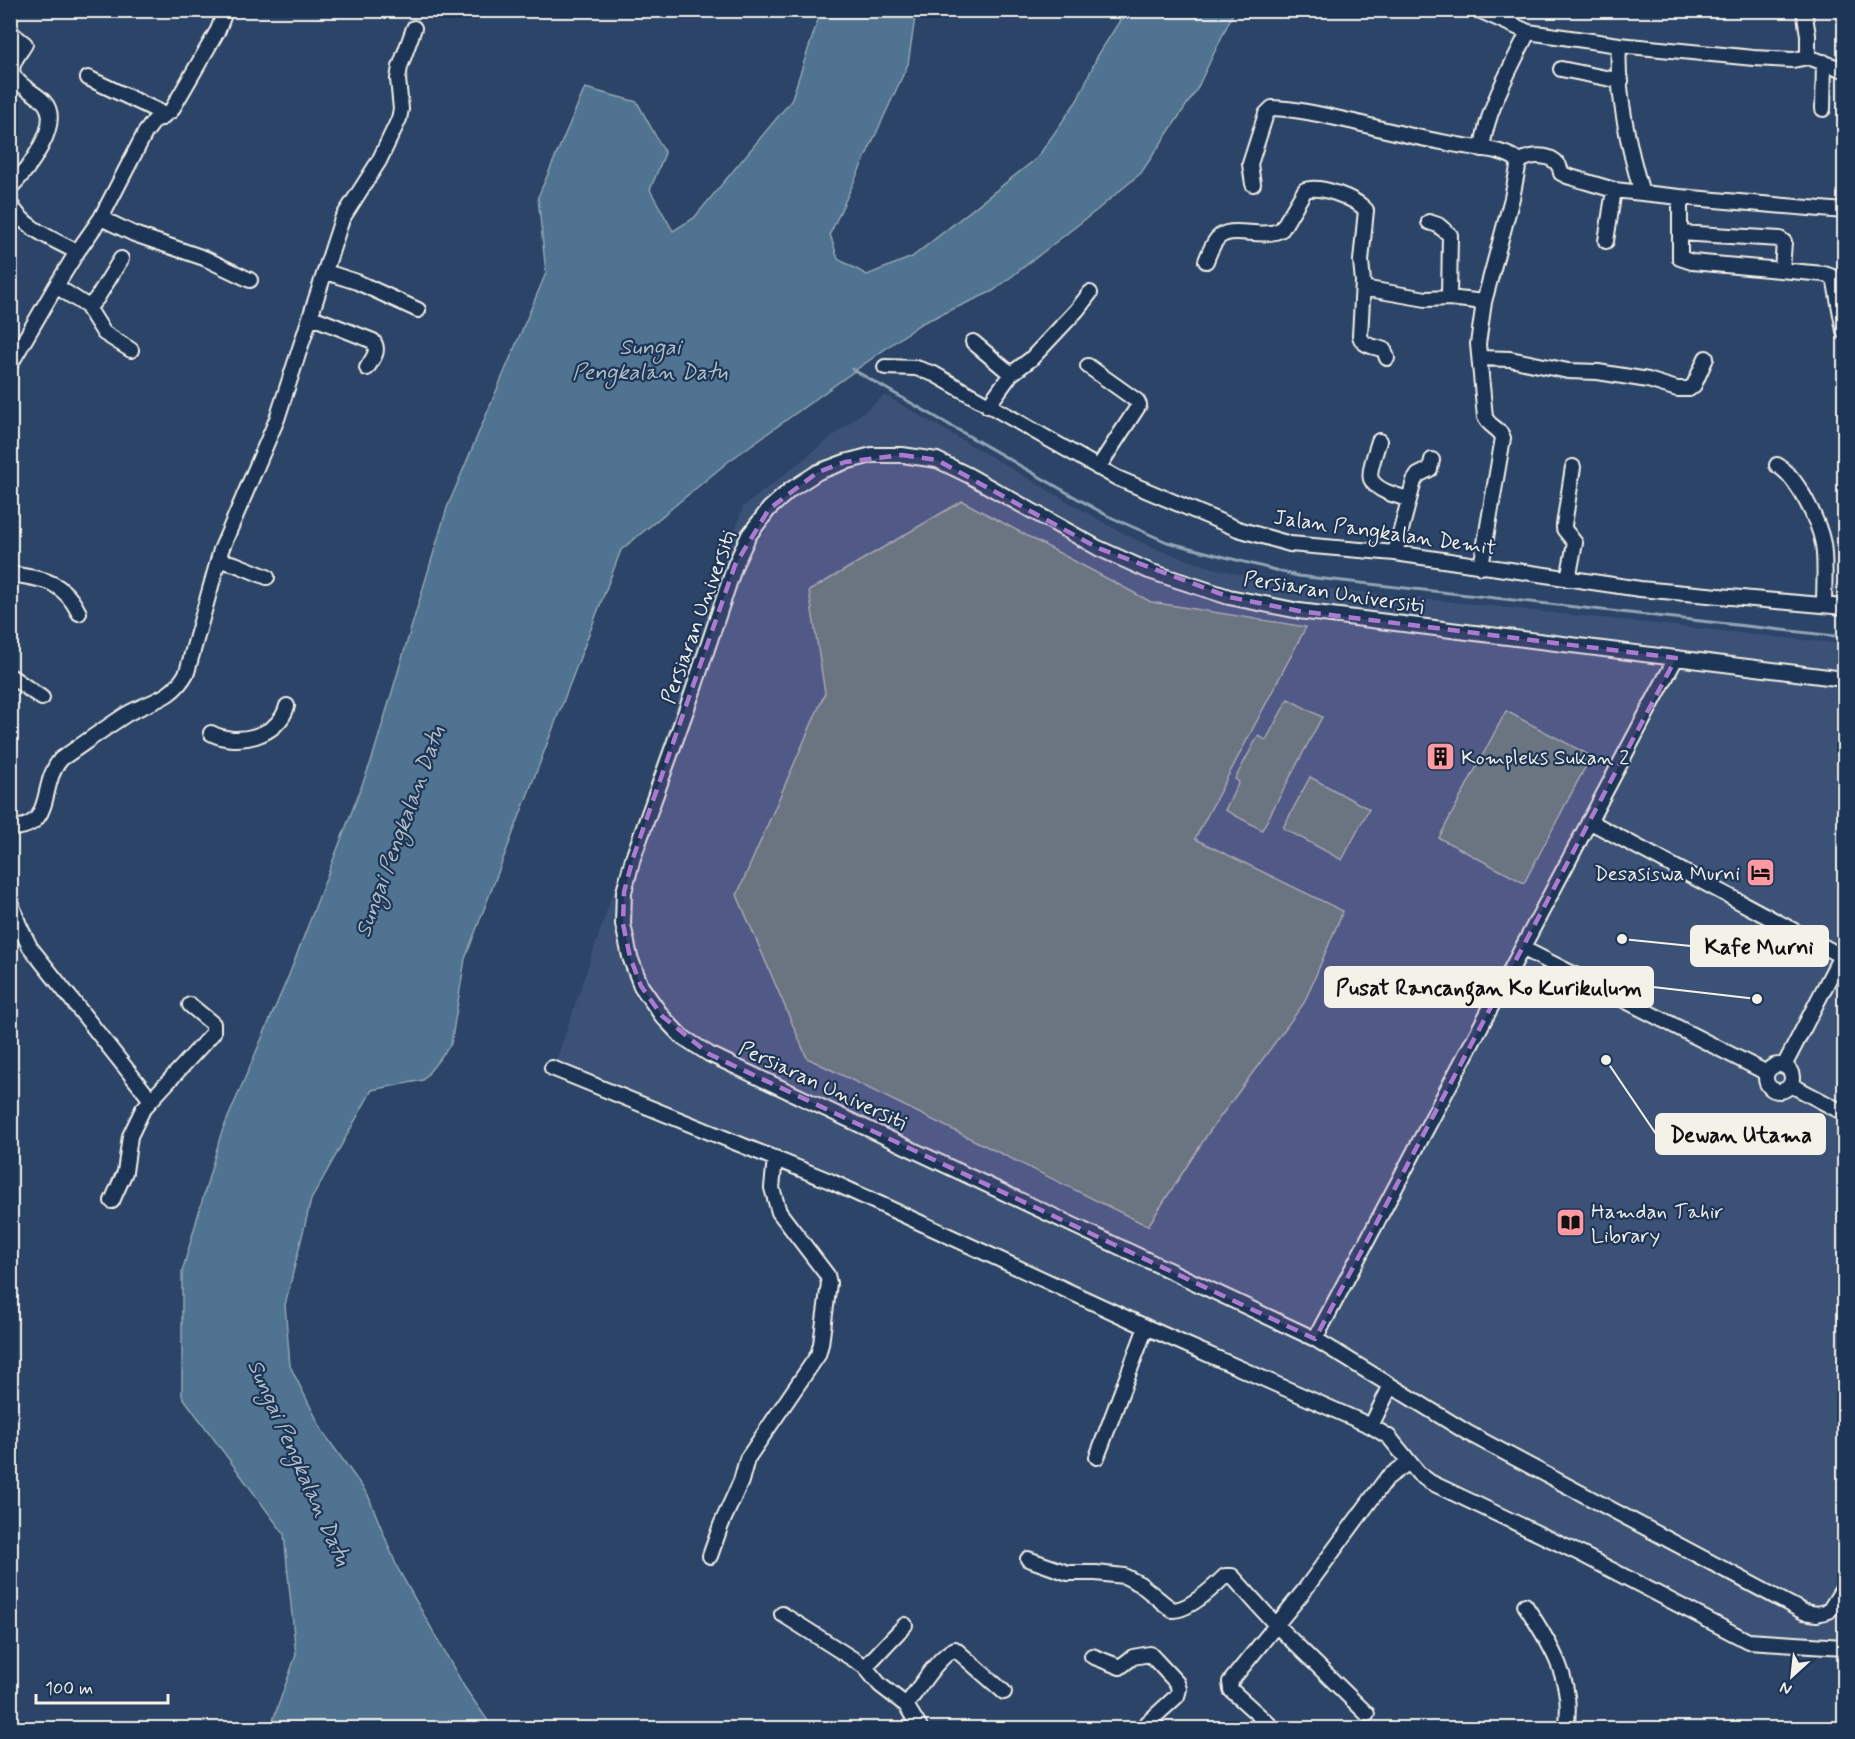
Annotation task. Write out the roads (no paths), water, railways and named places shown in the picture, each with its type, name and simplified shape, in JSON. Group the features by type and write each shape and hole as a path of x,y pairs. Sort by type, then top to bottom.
{"street":[{"path":"10,365 77,252 102,218 145,133 154,121 171,111 218,30 223,17 219,10"},
{"path":"1479,10 1528,32 1619,45 1792,60 1808,57 1845,70"},
{"path":"1804,10 1808,35 1808,57"},
{"path":"10,828 29,826 37,821 50,777 61,759 126,715 161,699 181,683 192,658 218,560 278,419 342,219 379,161 399,119 400,67 414,28"},
{"path":"10,32 25,44 13,65 12,72 16,80 45,103 50,113 37,156 10,188"},
{"path":"1482,149 1497,99 1528,32"},
{"path":"1619,45 1618,61 1629,144 1642,193"},
{"path":"1823,110 1824,62"},
{"path":"1561,69 1621,81"},
{"path":"88,78 158,111 162,118"},
{"path":"1253,184 1250,164 1266,114 1272,108 1308,112 1438,142 1482,149 1507,155 1519,162"},
{"path":"1519,162 1535,154 1557,162 1561,172 1567,176 1614,190 1845,211"},
{"path":"1481,567 1503,438 1500,432 1490,426 1485,417 1478,344 1484,302 1512,198 1519,162"},
{"path":"1206,261 1212,246 1222,234 1230,232 1276,233 1282,229 1305,190 1316,188 1355,201 1366,210 1361,261 1363,288 1360,336 1362,341 1384,350 1388,358"},
{"path":"1606,241 1614,190"},
{"path":"1680,197 1680,258 1824,274 1833,277 1845,331"},
{"path":"10,203 30,226 77,252"},
{"path":"102,218 134,234 204,258 250,280"},
{"path":"1429,222 1438,225 1450,235 1449,298"},
{"path":"1680,233 1780,239 1784,242 1782,270"},
{"path":"88,308 97,298 121,259"},
{"path":"326,272 357,282 418,309"},
{"path":"56,286 88,308 104,333 131,350"},
{"path":"1363,288 1426,299 1449,298 1484,302"},
{"path":"988,406 1011,374 1032,359 1090,293"},
{"path":"312,316 373,341 377,347 367,368"},
{"path":"973,342 1011,374"},
{"path":"1480,358 1510,359 1568,371 1598,372 1648,380 1677,389 1689,389 1694,385 1706,358"},
{"path":"1088,366 1137,401 1139,405 1098,468"},
{"name":"Jalan Pangkalan Demit","path":"885,367 916,368 934,374 1098,468 1180,506 1238,529 1290,544 1395,553 1640,589 1845,608"},
{"path":"1379,441 1370,473 1371,479 1378,487 1409,499"},
{"name":"Persiaran Universiti","path":"1845,679 1299,611 1229,597 1149,571 1098,548 937,460 902,454 872,455 818,472 790,490 769,509 749,535 735,565 692,694 633,858 624,892 623,924 630,957 641,986 662,1016 681,1036 709,1054 1315,1339 1468,1433 1804,1612 1817,1614 1829,1611 1845,1587"},
{"path":"1395,553 1415,478 1428,472 1432,460"},
{"path":"1777,465 1791,476 1800,490 1820,534 1823,546 1824,605"},
{"path":"1568,579 1575,543 1564,530 1564,525 1573,468"},
{"path":"218,560 267,577"},
{"path":"10,574 41,578 56,585 68,593 79,613"},
{"path":"1315,1339 1676,658"},
{"path":"10,676 42,698"},
{"path":"211,733 227,739 260,734 280,723 288,706"},
{"path":"1589,821 1843,953 1784,1066"},
{"path":"10,900 30,947 151,1100"},
{"path":"1522,948 1767,1073"},
{"path":"112,1201 125,1172 130,1136 143,1109 213,1033 213,1024 190,1005"},
{"path":"1776,1065 1784,1066 1788,1068 1792,1076 1791,1085 1784,1090 1772,1089 1767,1082 1767,1073 1776,1065"},
{"path":"552,1068 830,1181 1146,1327 1371,1426 1389,1437 1419,1474 1430,1482 1581,1554 1748,1641 1845,1647"},
{"path":"1791,1085 1845,1113"},
{"path":"710,1556 741,1481 747,1459 818,1355 821,1344 830,1283 827,1275 779,1212 772,1188 775,1158"},
{"path":"1097,1457 1146,1327"},
{"path":"1371,1426 1390,1387"},
{"path":"1274,1728 1257,1723 1229,1685 1303,1592 1387,1478 1409,1462"},
{"path":"1028,1559 1068,1573 1124,1576 1140,1584 1172,1610 1185,1607 1215,1587 1226,1576 1232,1576 1276,1625 1367,1714"},
{"path":"1525,1605 1548,1640 1567,1684 1566,1728"},
{"path":"782,1614 864,1666 880,1685 906,1705 920,1728"},
{"path":"864,1666 905,1625"},
{"path":"906,1705 939,1662 955,1649 1004,1692"},
{"path":"1092,1656 1117,1667 1122,1666 1133,1657 1150,1654 1177,1683 1179,1693 1142,1728"}],"water":[{"name":"Sungai Pengkalan Datu","path":"821,11 916,11 908,64 830,234 838,259 867,275 912,257 1037,158 1078,99 1098,55 1126,11 1234,11 1196,91 1141,173 993,291 920,324 729,461 621,550 465,959 451,1044 423,1080 372,1090 311,1200 285,1305 290,1366 323,1432 368,1495 397,1567 465,1688 493,1728 258,1728 271,1726 296,1655 284,1534 182,1396 182,1272 221,1134 289,975 372,759 447,508 546,273 538,197 585,88 637,102 665,153 650,190 673,231 694,218 791,101"}],"waterway":[{"path":"852,369 1108,516 1167,542 1298,576 1844,637"}],"place":[{"name":"Kompleks Sukan 2","path":"1440,757"},
{"name":"Desasiswa Murni","path":"1761,873"},
{"name":"Kafe Murni","path":"1622,939"},
{"name":"Pusat Rancangan Ko Kurikulum","path":"1757,999"},
{"name":"Dewan Utama","path":"1606,1060"},
{"name":"Hamdan Tahir Library","path":"1570,1223"}]}
